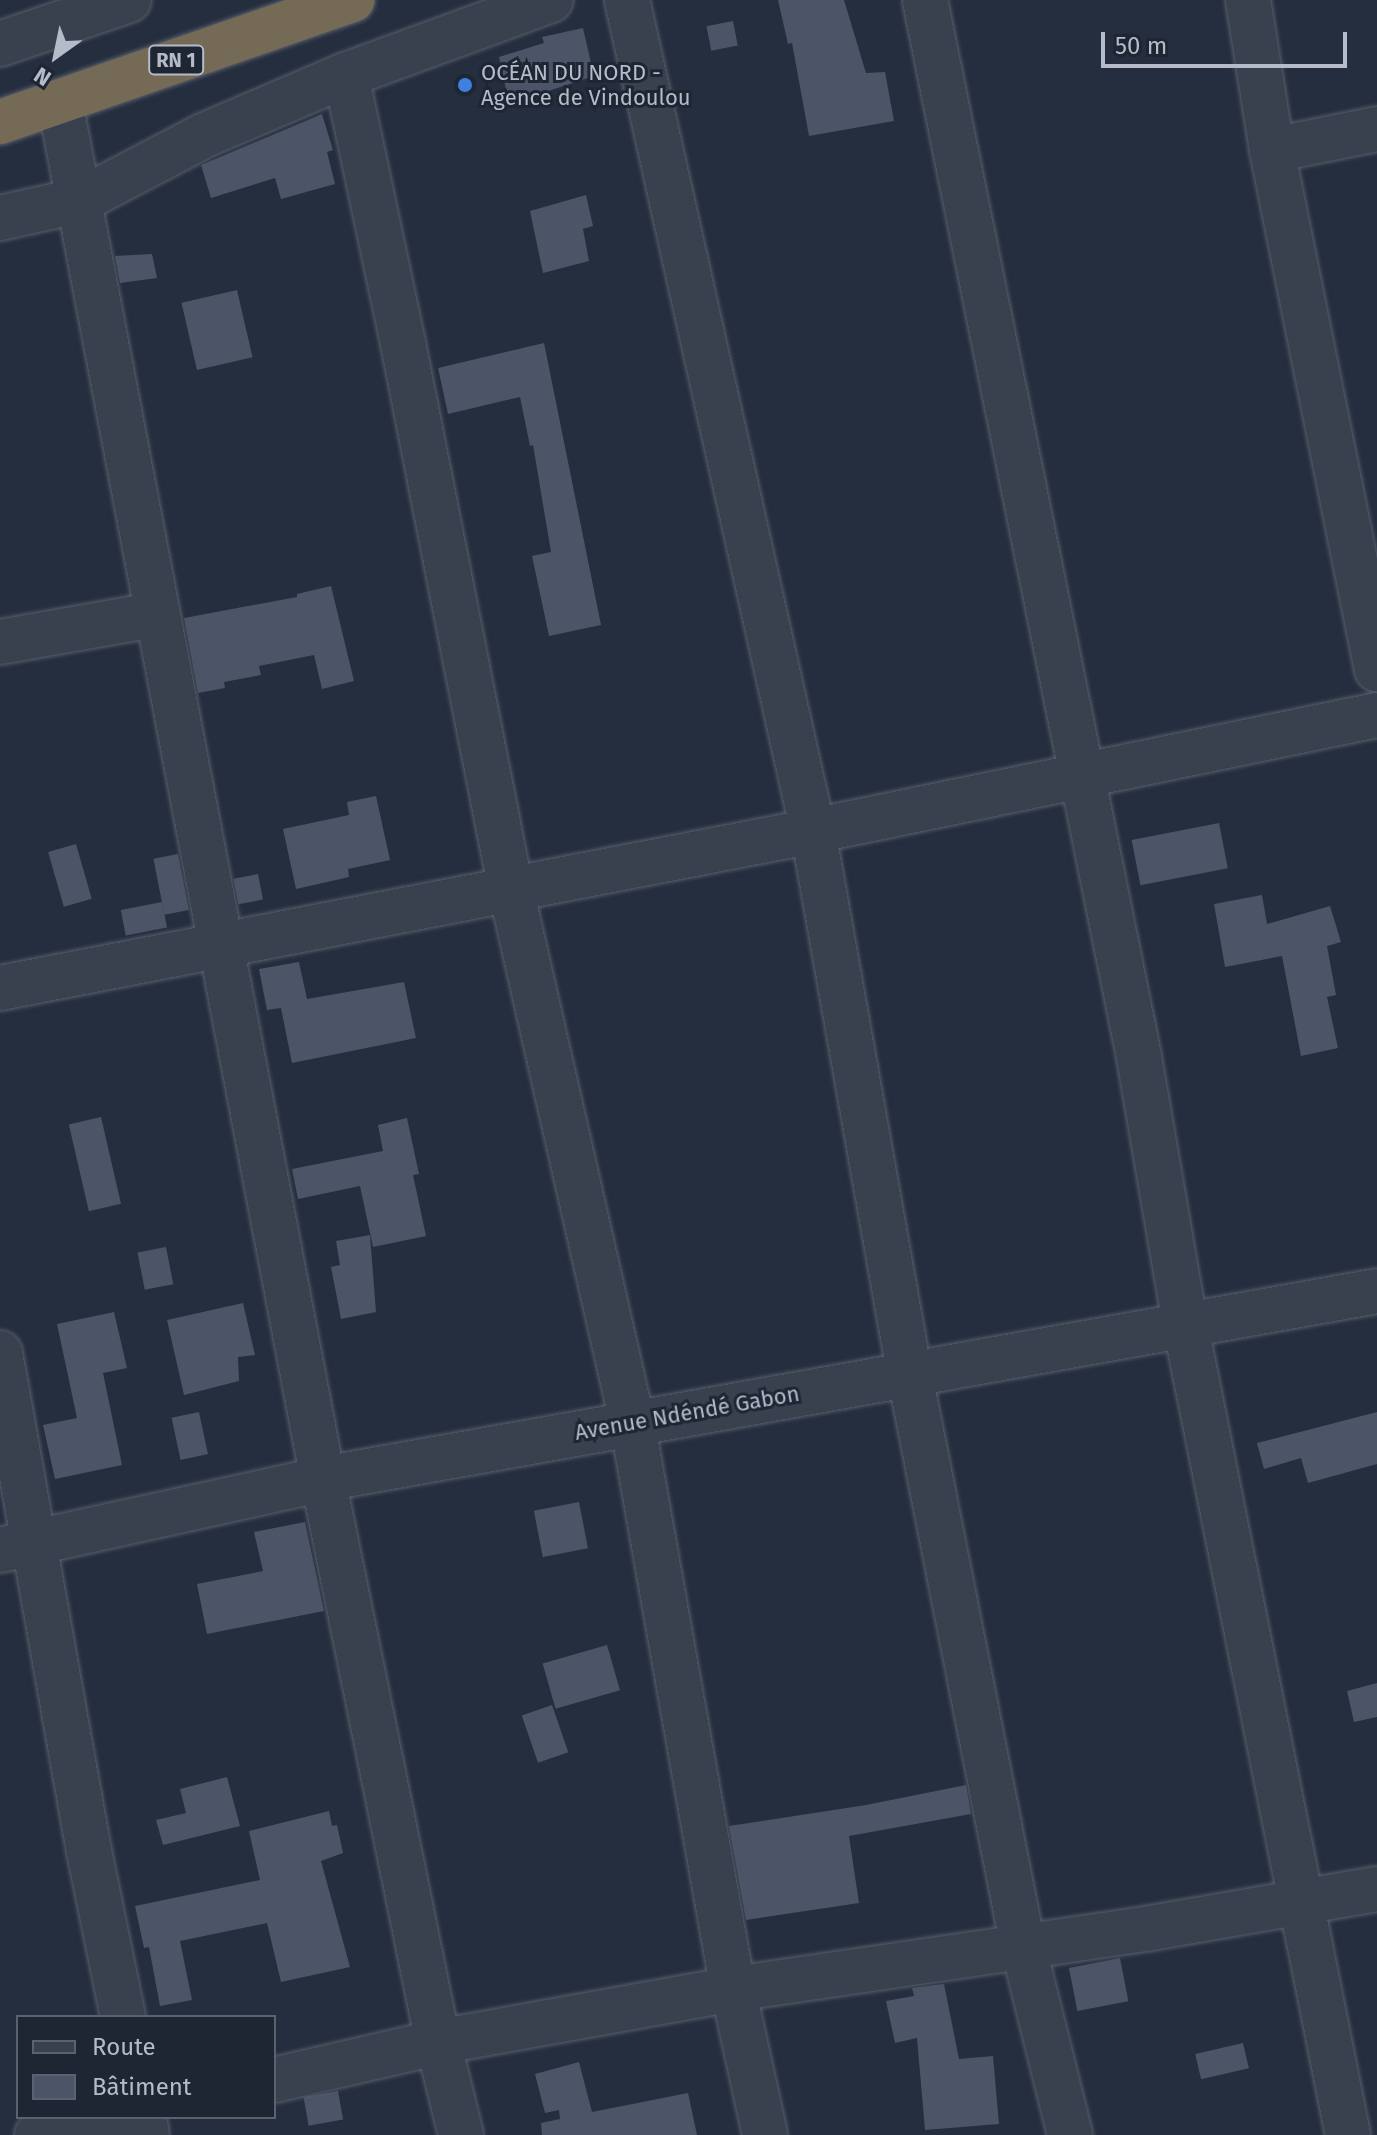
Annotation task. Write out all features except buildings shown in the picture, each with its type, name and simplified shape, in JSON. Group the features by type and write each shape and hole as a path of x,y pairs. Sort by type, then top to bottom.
{"highway":[{"name":"RN 1","path":"0,122 352,0"}],"street":[{"path":"0,44 129,0"},
{"path":"0,218 81,200 205,135 346,75 551,0"},
{"path":"627,0 813,831 910,1376 1023,1946 1070,2135"},
{"path":"925,0 1139,1057 1185,1323 1243,1625 1304,1904 1348,2135"},
{"path":"1248,0 1272,150 1377,670"},
{"path":"346,75 403,343 511,890 632,1421 733,1989 765,2135"},
{"path":"60,102 323,1479 438,2042 461,2135"},
{"path":"1272,150 1377,129"},
{"path":"0,642 158,614"},
{"path":"0,988 813,831 1377,715"},
{"name":"Avenue Ndéndé Gabon","path":"18,1546 323,1479 632,1421 910,1376 1185,1323 1377,1291"},
{"path":"0,1353 18,1546 89,1851 123,2015"},
{"path":"276,2080 438,2042 733,1989 1304,1904 1377,1889"},
{"path":"37,2135 107,2119"}],"place":[{"name":"OCÉAN DU NORD - Agence de Vindoulou","path":"465,85"}]}
